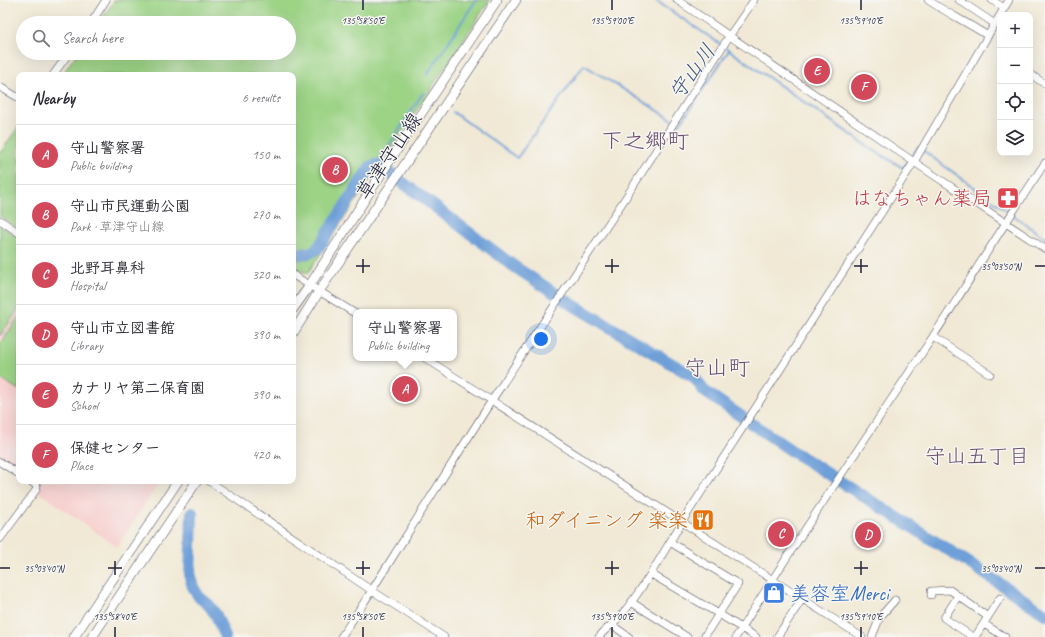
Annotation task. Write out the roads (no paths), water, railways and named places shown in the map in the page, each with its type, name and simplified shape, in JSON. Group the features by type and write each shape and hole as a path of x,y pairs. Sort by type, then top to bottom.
{"main road":[{"name":"草津守山線","path":"296,305 392,157 497,0"},
{"name":"草津守山線","path":"296,328 320,290 516,0"},
{"path":"74,637 176,484"},
{"path":"92,637 195,484"}],"street":[{"path":"96,16 106,0"},
{"path":"677,0 914,162 1045,249"},
{"path":"341,637 492,400 754,0"},
{"path":"928,0 947,13 960,18 988,36"},
{"path":"958,0 995,24"},
{"path":"992,0 1004,8"},
{"path":"1002,12 1009,0"},
{"path":"599,637 624,613 650,574 914,162 997,20"},
{"path":"55,72 64,60"},
{"path":"1033,76 1045,84"},
{"path":"0,87 16,96"},
{"path":"736,637 771,580 933,337 1005,222 1045,163"},
{"path":"0,220 16,231"},
{"path":"296,277 320,290 353,312"},
{"path":"933,337 990,374"},
{"path":"430,361 862,637"},
{"path":"0,462 16,472"},
{"path":"0,539 36,490 37,486 34,484"},
{"path":"213,484 444,637"},
{"path":"670,542 738,584 704,637"},
{"path":"650,574 756,637"},
{"path":"931,595 931,591 950,590 988,617"},
{"path":"958,596 944,618 974,637 1000,598"},
{"path":"778,637 802,598"},
{"path":"872,637 880,617 895,600"},
{"path":"631,602 687,637"},
{"path":"984,624 1005,637"},
{"path":"612,626 629,637"}],"waterway":[{"path":"427,75 476,0"},
{"name":"守山川","path":"655,0 870,148 903,168 918,147 1010,213"},
{"name":"守山川","path":"677,123 680,124 729,50"},
{"name":"守山川","path":"453,112 517,158 584,65 673,120"},
{"name":"守山川","path":"376,165 423,93"},
{"path":"296,255 310,253 318,248 370,167 376,165 390,173 515,267 568,302 694,377 704,391 792,451 969,563 1045,614"},
{"name":"守山川","path":"1013,215 1045,238"},
{"path":"192,513 190,577 193,587 199,597 209,605 216,615 225,637"}],"place":[{"name":"カナリヤ第二保育園","path":"817,71"},
{"name":"保健センター","path":"864,87"},
{"name":"守山市民運動公園","path":"335,170"},
{"name":"はなちゃん薬局","path":"1008,198"},
{"name":"守山警察署","path":"405,389"},
{"name":"和ダイニング 楽楽","path":"703,520"},
{"name":"北野耳鼻科","path":"781,534"},
{"name":"守山市立図書館","path":"868,535"},
{"name":"美容室Merci","path":"774,593"}],"district":[{"name":"下之郷町","path":"645,141"},
{"name":"守山町","path":"717,368"},
{"name":"守山五丁目","path":"977,456"}]}
